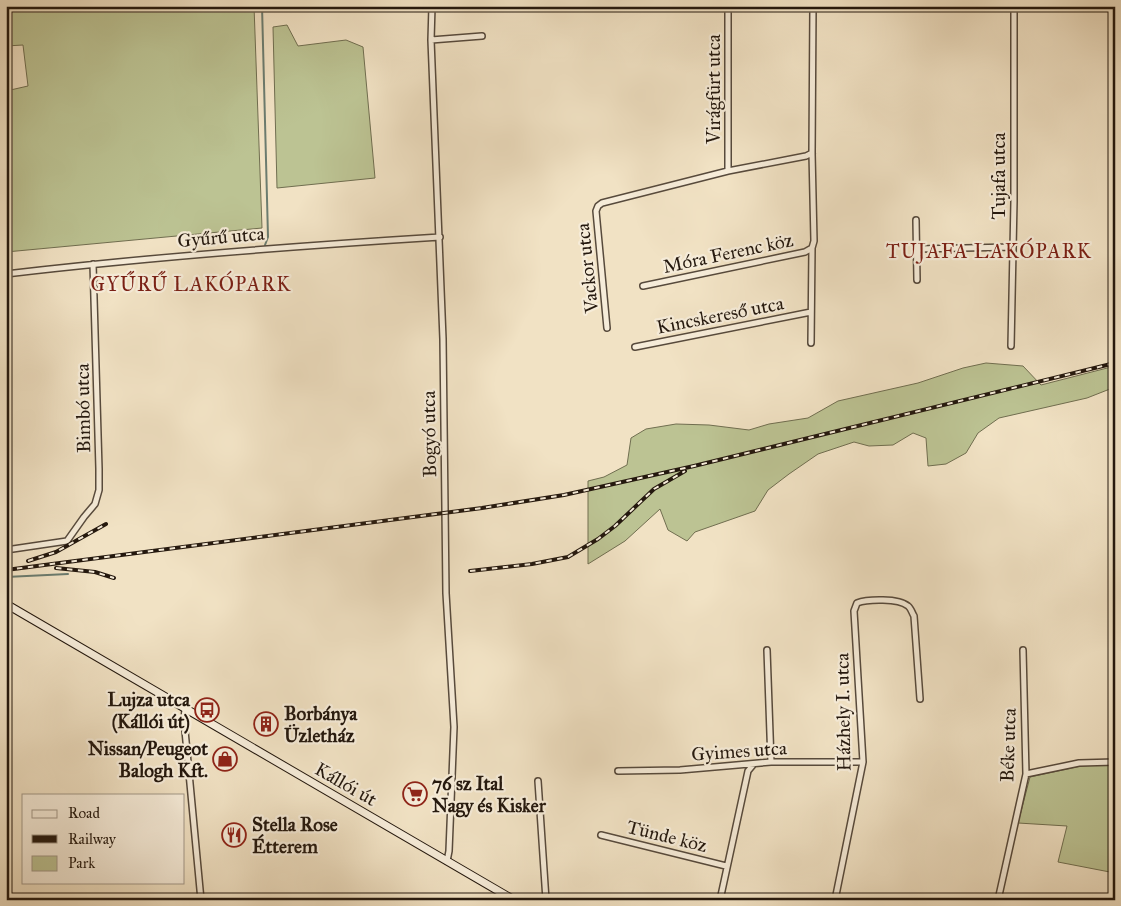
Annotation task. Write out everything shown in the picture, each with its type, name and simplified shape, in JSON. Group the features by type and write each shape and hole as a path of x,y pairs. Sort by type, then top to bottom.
{"main road":[{"name":"Kállói út","path":"6,604 514,900"}],"street":[{"name":"Bogyó utca","path":"432,6 440,237 446,593 454,727 449,851 446,861"},
{"name":"Virágfürt utca","path":"728,6 728,171"},
{"name":"Móra Ferenc köz","path":"643,286 805,252 812,248 814,241 812,153 813,6"},
{"name":"Tujafa utca","path":"1011,346 1014,6"},
{"path":"432,40 482,36"},
{"name":"Virágfürt utca","path":"598,206 602,203 728,171 806,156 812,153"},
{"name":"Vackor utca","path":"598,206 596,211 607,328"},
{"path":"916,220 917,280"},
{"name":"Gyűrű utca","path":"6,274 92,264 272,248 440,237"},
{"path":"811,343 812,248"},
{"path":"917,249 1012,248"},
{"name":"Bimbó utca","path":"6,550 67,541 95,504 99,490 96,328 92,264"},
{"name":"Kincskereső utca","path":"635,348 811,312"},
{"name":"Házhely I. utca","path":"835,900 863,762 854,611 857,603 864,600 899,601 909,606 914,616 920,699"},
{"path":"768,650 771,762"},
{"name":"Béke utca","path":"998,900 1026,774 1023,650"},
{"path":"185,709 184,720 201,900"},
{"name":"Gyimes utca","path":"618,771 680,770 771,762 863,762"},
{"path":"1026,774 1079,763 1115,762"},
{"path":"720,900 748,771 753,765"},
{"path":"538,781 546,900"},
{"name":"Tünde köz","path":"601,835 726,866"}],"green space":[{"path":"6,6 254,6 262,228 6,252 6,91 28,86 23,45 6,46"},
{"path":"287,25 298,46 346,40 363,47 375,178 277,188 273,27"},
{"path":"986,363 1023,366 1041,385 1115,366 1115,387 1087,398 999,418 978,433 966,453 946,464 928,466 926,438 913,433 893,445 869,446 854,442 818,454 768,490 755,511 695,532 687,541 668,530 660,509 625,541 588,564 588,481 604,477 627,465 631,438 646,429 676,424 709,425 749,430 769,424 808,418 838,401 918,383 963,368"},
{"path":"1115,764 1115,873 1058,862 1067,826 1018,823 1030,777 1081,766"}],"waterway":[{"path":"262,6 268,237 265,245"},
{"path":"6,577 68,574"}],"railway":[{"path":"6,570 482,508 564,495 694,466 1115,363"},
{"path":"470,571 532,564 568,557 615,526 654,489 685,471"},
{"path":"28,561 56,552 106,524"},
{"path":"56,568 95,572 114,578"}],"place":[{"name":"Lujza utca (Kállói út)","path":"207,710"},
{"name":"Borbánya Üzletház","path":"266,724"},
{"name":"Nissan/Peugeot Balogh Kft.","path":"225,759"},
{"name":"76 sz Ital Nagy és Kisker","path":"415,794"},
{"name":"Stella Rose Étterem","path":"234,835"}],"district":[{"name":"TUJAFA LAKÓPARK","path":"989,251"},
{"name":"GYŰRŰ LAKÓPARK","path":"191,284"}]}
